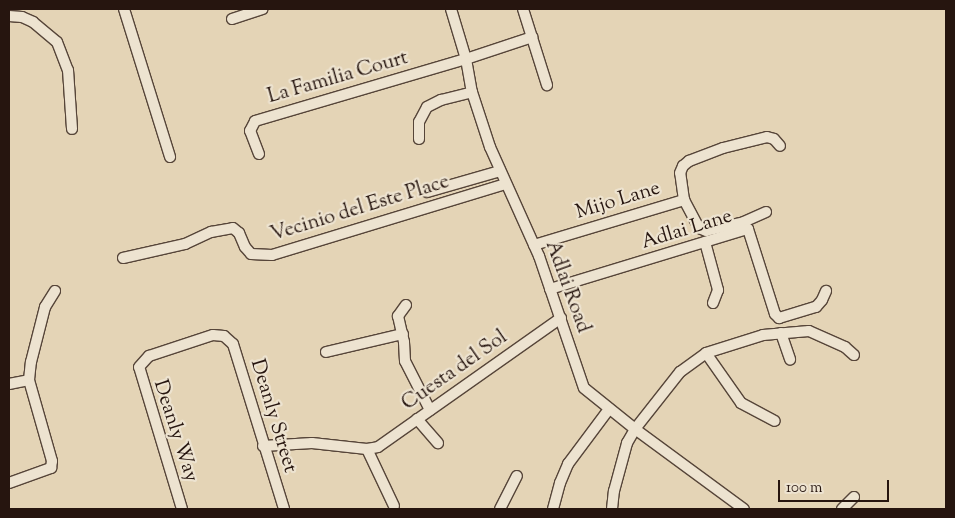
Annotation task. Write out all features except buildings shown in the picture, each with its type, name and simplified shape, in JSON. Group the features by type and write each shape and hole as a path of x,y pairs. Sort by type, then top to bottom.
{"street":[{"path":"124,9 170,157"},
{"path":"232,19 262,9"},
{"name":"Adlai Road","path":"451,9 466,59 472,92 505,184 534,245 584,388 635,429 744,509"},
{"path":"524,9 547,86"},
{"path":"9,16 22,17 33,22 57,42 68,70 72,129"},
{"path":"466,59 532,37"},
{"name":"La Familia Court","path":"259,154 250,130 256,121 466,59"},
{"path":"419,139 419,122 427,107 442,100 472,92"},
{"path":"766,212 744,222 706,231 699,228 684,200 680,174 683,166 689,161 763,137 774,139 780,146"},
{"path":"427,192 500,171"},
{"name":"Vecinio del Este Place","path":"123,258 185,244 211,232 233,228 239,233 245,247 251,254 272,255 505,184"},
{"name":"Mijo Lane","path":"534,245 684,200"},
{"name":"Adlai Lane","path":"550,289 748,229 775,314 779,318 816,307 826,291"},
{"path":"705,242 718,290 713,302"},
{"path":"9,482 51,468 52,461 29,380 31,362 45,307 55,291"},
{"path":"406,305 398,316 405,361 430,410"},
{"name":"Cuesta del Sol","path":"367,449 378,447 561,318"},
{"path":"612,509 614,491 627,443 635,429 680,372 706,353 763,335 809,331 845,347 854,355"},
{"path":"781,333 790,359"},
{"path":"326,352 402,334"},
{"name":"Deanly Way","path":"182,509 139,367 149,356 213,335 224,336"},
{"name":"Deanly Street","path":"224,336 232,344 284,509"},
{"path":"706,353 742,403 775,421"},
{"path":"9,384 29,380"},
{"path":"552,509 568,464 609,409"},
{"path":"417,419 438,444"},
{"path":"263,446 312,443 367,449 394,506"},
{"path":"500,509 518,476"},
{"path":"842,509 854,497"}]}
